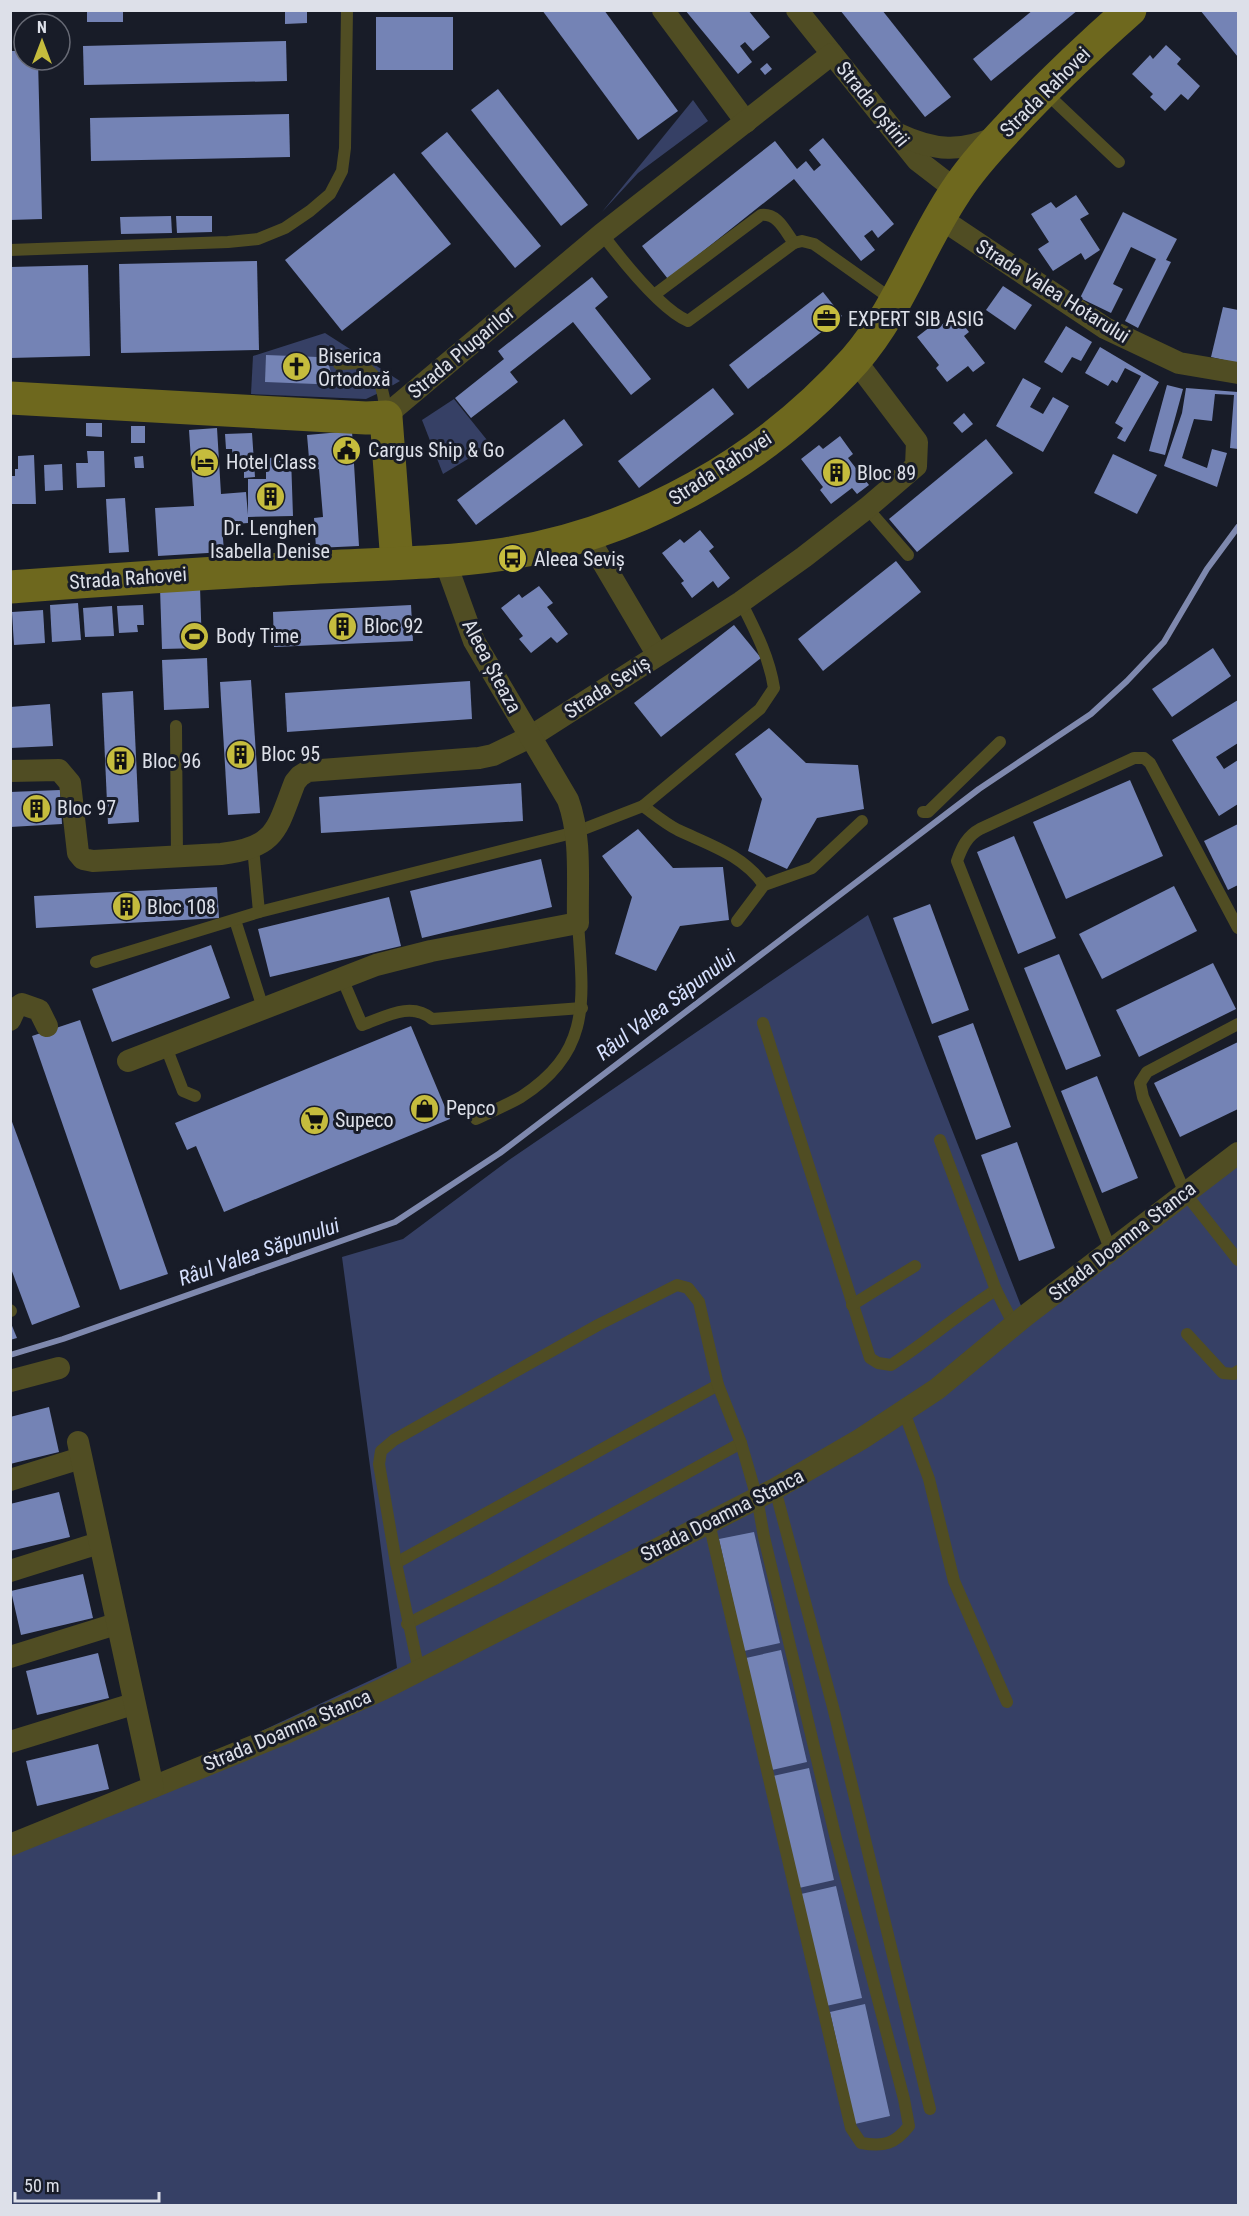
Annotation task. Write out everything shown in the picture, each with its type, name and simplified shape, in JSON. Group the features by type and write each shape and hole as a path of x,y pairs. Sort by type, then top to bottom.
{"street":[{"path":"663,10 746,122"},
{"name":"Strada Oștirii","path":"797,10 917,160 956,190"},
{"name":"Strada Rahovei","path":"10,587 210,573 445,561 524,551 586,534 653,510 694,489 732,466 811,403 855,360 896,303 956,190 1002,134 1117,15"},
{"name":"Strada Plugarilor","path":"386,417 602,234 832,54"},
{"path":"895,133 918,144 954,149 980,144 1002,134"},
{"name":"Strada Valea Hotarului","path":"940,218 1105,328 1179,363 1239,374"},
{"path":"657,654 741,602 804,557 916,466 917,442 855,360"},
{"path":"10,398 366,418 386,417 397,563"},
{"name":"Strada Seviș","path":"530,737 657,654 586,534"},
{"name":"Aleea Șteaza","path":"445,561 474,642 530,737"},
{"path":"10,771 59,770 67,777 70,783 78,853 83,859 93,861 233,853 253,847 270,837 276,830 295,782 308,771 479,759 494,755 530,737 568,800 576,832 578,922 393,960 128,1061"},
{"path":"10,1020 15,1010 22,1004 39,1010 47,1026"},
{"name":"Strada Doamna Stanca","path":"10,1845 288,1732 383,1689 766,1494 904,1412 937,1389 1014,1325 1239,1153"},
{"path":"10,1381 59,1368"},
{"path":"10,1480 79,1450 153,1787"},
{"path":"10,1570 99,1543"},
{"path":"10,1657 116,1624"},
{"path":"10,1742 133,1704"}],"lane":[{"path":"10,250 258,239 285,228 310,211 330,194 342,171 345,148 347,10"},
{"path":"1043,90 1119,162"},
{"path":"654,295 761,215 768,214 775,218 794,243"},
{"path":"602,234 654,295 681,318 688,321 794,243 802,241 814,244 896,303"},
{"path":"339,364 360,363 377,376 383,392 386,417"},
{"path":"867,508 908,555"},
{"path":"96,962 260,912 576,832 643,806 760,709 774,688 771,669 763,647 741,602"},
{"path":"176,726 177,856"},
{"path":"923,812 927,812 1000,742"},
{"path":"1111,1251 957,861 962,847 971,834 1134,758 1144,759 1150,763 1239,928"},
{"path":"643,806 676,829 730,853 756,874 764,885"},
{"path":"737,921 764,885 812,868 862,821"},
{"path":"253,847 260,912"},
{"path":"235,920 264,1008"},
{"path":"476,1119 520,1097 555,1070 568,1052 582,1008 578,922"},
{"path":"342,978 362,1025 407,1010 417,1010 432,1019 582,1008"},
{"path":"763,1023 870,1358 878,1363 891,1365 920,1347 968,1307 996,1290"},
{"path":"1239,1024 1147,1072 1140,1083 1143,1097 1185,1193 1239,1260"},
{"path":"166,1047 183,1091 195,1096"},
{"path":"940,1140 996,1290 1014,1325"},
{"path":"852,1305 915,1266"},
{"path":"419,1671 407,1624 396,1563 379,1464 381,1451 394,1440 597,1325 677,1285 688,1288 699,1302 718,1385 741,1443 766,1494 833,1707 930,2109"},
{"path":"1187,1334 1223,1373 1234,1374 1239,1371"},
{"path":"396,1563 718,1385"},
{"path":"904,1412 929,1479 954,1581 1007,1702"},
{"path":"407,1624 493,1580 741,1443"},
{"path":"709,1523 850,2128 861,2144 878,2146 899,2139 909,2126 836,1839 764,1537 766,1494"}],"shaded area":[{"path":"693,100 708,121 638,173 602,212"},
{"path":"325,333 400,381 366,399 251,394 253,356"},
{"path":"454,399 491,445 443,474 422,420"},
{"path":"868,915 1025,1316 1238,1164 1238,2205 11,2205 10,1848 397,1668 342,1257 403,1239 509,1160"}],"building":[{"path":"87,10 123,10 123,22 87,22"},
{"path":"285,10 307,10 307,23 285,24"},
{"path":"542,10 604,10 678,111 638,140"},
{"path":"685,10 748,10 770,37 753,51 745,42 740,46 752,62 738,74"},
{"path":"840,10 882,10 951,97 925,117"},
{"path":"1033,10 1078,10 991,81 973,59"},
{"path":"1200,10 1238,10 1238,57"},
{"path":"376,17 453,17 453,70 376,70"},
{"path":"286,41 287,81 84,85 83,46"},
{"path":"1166,45 1181,59 1177,64 1200,86 1188,100 1181,94 1165,111 1150,97 1153,94 1132,74 1150,55 1153,59"},
{"path":"10,51 12,51 12,72 38,72 42,219 10,220"},
{"path":"767,63 772,69 765,75 760,69"},
{"path":"498,89 588,205 561,226 471,110"},
{"path":"289,114 290,157 91,161 90,118"},
{"path":"447,132 541,246 515,268 421,153"},
{"path":"823,138 894,224 878,238 872,230 864,236 875,250 861,261 794,179 668,279 642,246 775,141 797,169 806,161 814,171 821,165 809,150"},
{"path":"394,173 451,244 342,331 285,260"},
{"path":"1076,195 1089,214 1080,219 1100,250 1085,260 1081,253 1053,271 1038,249 1049,242 1031,214 1051,202 1056,208"},
{"path":"1123,212 1177,239 1166,260 1171,262 1138,328 1125,321 1156,259 1131,247 1113,284 1123,289 1111,313 1080,298"},
{"path":"171,216 172,233 121,234 120,217"},
{"path":"176,216 212,216 212,232 177,233"},
{"path":"257,261 259,350 121,353 119,264"},
{"path":"88,265 90,356 10,358 10,267"},
{"path":"592,277 608,297 595,308 651,379 631,395 573,322 510,372 518,382 471,418 455,398 504,359 498,351"},
{"path":"1003,286 1032,305 1015,330 986,310"},
{"path":"823,292 842,316 748,389 729,365"},
{"path":"1223,307 1238,310 1237,363 1211,357"},
{"path":"955,314 969,332 964,336 985,363 973,372 968,366 947,382 936,368 939,365 917,337 935,323 939,327"},
{"path":"1066,326 1092,342 1081,361 1072,357 1062,373 1044,362"},
{"path":"1100,347 1159,382 1125,442 1117,438 1123,428 1115,423 1141,376 1125,368 1117,383 1112,380 1108,386 1085,373"},
{"name":"Biserica Ortodoxă","path":"266,355 318,357 328,362 331,373 327,380 316,384 265,382"},
{"path":"1023,378 1041,388 1030,407 1043,414 1053,397 1069,406 1043,452 996,426"},
{"path":"1167,385 1183,389 1165,455 1149,451"},
{"path":"713,388 734,414 639,488 618,461"},
{"path":"1186,388 1238,392 1238,449 1230,448 1234,395 1215,394 1212,421 1194,419 1182,458 1207,468 1212,449 1227,453 1217,487 1164,466 1182,413"},
{"path":"964,413 973,424 962,433 953,423"},
{"path":"564,419 583,445 476,525 457,500"},
{"path":"86,423 102,423 102,437 86,436"},
{"path":"131,426 145,426 145,443 131,443"},
{"name":"Hotel Class","path":"217,428 221,494 246,492 248,515 248,479 266,479 266,458 291,457 293,516 248,517 248,523 222,525 224,552 158,556 155,508 194,506 189,430"},
{"path":"352,431 359,546 316,548 314,518 323,517 319,469 310,470 307,435"},
{"path":"252,433 255,477 244,478 244,458 233,459 232,449 226,449 225,434"},
{"name":"Bloc 89","path":"840,436 853,454 848,458 869,485 857,494 852,488 831,504 820,490 823,487 801,459 819,445 823,449"},
{"path":"986,439 1013,473 917,552 889,519"},
{"path":"87,451 104,451 105,487 77,488 76,463 88,463"},
{"path":"1113,454 1157,475 1137,514 1094,493"},
{"path":"34,455 36,504 10,504 10,476 15,476 15,469 18,469 18,456"},
{"path":"143,456 144,468 135,468 134,457"},
{"path":"62,464 63,490 45,491 44,465"},
{"path":"125,498 129,552 109,553 106,499"},
{"path":"700,530 714,547 709,551 730,578 718,588 713,581 692,598 681,583 684,581 662,553 680,539 684,543"},
{"path":"896,561 921,592 823,671 798,639"},
{"path":"539,586 553,603 547,607 568,634 557,643 551,637 531,653 519,639 523,636 501,608 519,594 522,598"},
{"path":"200,587 202,648 162,649 160,588"},
{"path":"78,603 81,640 52,642 50,605"},
{"path":"143,605 144,625 137,625 138,632 119,633 117,606"},
{"name":"Bloc 92","path":"411,605 413,641 274,647 273,612"},
{"path":"112,606 114,636 85,637 83,608"},
{"path":"43,610 45,643 14,645 12,612"},
{"path":"734,625 761,658 661,737 634,703"},
{"path":"1213,648 1231,676 1172,717 1152,689"},
{"path":"207,658 209,708 164,710 162,660"},
{"name":"Bloc 95","path":"251,680 260,813 228,815 220,682"},
{"path":"470,681 472,719 287,732 285,693"},
{"name":"Bloc 96","path":"133,691 139,822 108,824 102,693"},
{"path":"1238,700 1238,743 1216,757 1224,769 1238,760 1238,804 1219,816 1172,740"},
{"path":"50,704 53,746 10,748 10,707"},
{"path":"769,728 806,763 858,765 864,809 817,818 787,869 748,851 762,799 735,754"},
{"path":"1130,780 1163,856 1066,899 1033,822"},
{"path":"521,783 523,821 321,833 319,797"},
{"name":"Bloc 97","path":"60,790 62,824 10,827 10,792"},
{"path":"1238,824 1238,885 1228,890 1204,841"},
{"path":"638,829 673,868 723,867 729,920 680,926 656,971 615,954 632,897 602,856"},
{"path":"1014,836 1056,938 1018,954 977,852"},
{"path":"541,859 552,907 422,938 410,891"},
{"path":"1174,886 1197,931 1102,979 1079,934"},
{"name":"Bloc 108","path":"217,887 219,918 36,928 34,896"},
{"path":"389,897 401,946 270,977 258,929"},
{"path":"930,904 969,1010 932,1024 893,918"},
{"path":"211,945 230,998 112,1042 92,989"},
{"path":"1059,954 1101,1056 1066,1070 1024,968"},
{"path":"1213,963 1236,1009 1139,1057 1116,1010"},
{"path":"80,1020 168,1274 120,1290 32,1036"},
{"path":"973,1023 1011,1127 976,1140 938,1036"},
{"name":"Supeco","path":"411,1026 450,1119 224,1212 196,1146 187,1150 175,1123"},
{"path":"1238,1042 1238,1109 1180,1137 1154,1083"},
{"path":"1097,1076 1138,1178 1102,1193 1061,1091"},
{"path":"11,1119 80,1307 32,1325 10,1266"},
{"path":"1017,1142 1055,1248 1019,1261 981,1155"},
{"path":"10,1321 17,1338 10,1340"},
{"path":"49,1407 59,1452 10,1464 10,1417"},
{"path":"59,1492 70,1537 10,1551 10,1504"},
{"path":"754,1532 780,1643 744,1651 719,1539"},
{"path":"83,1574 93,1618 21,1635 11,1591"},
{"path":"781,1650 807,1762 772,1770 746,1658"},
{"path":"98,1653 109,1698 37,1715 26,1671"},
{"path":"98,1744 109,1789 37,1806 26,1761"},
{"path":"809,1768 834,1880 799,1888 773,1776"},
{"path":"836,1886 862,1998 826,2006 801,1894"},
{"path":"865,2004 890,2116 855,2124 830,2012"}],"waterway":[{"name":"Râul Valea Săpunului","path":"10,1355 63,1339 395,1222 500,1153 979,789 1091,714 1164,642 1207,569 1238,527"}],"place":[{"name":"EXPERT SIB ASIG","path":"827,319"},
{"name":"Biserica Ortodoxă","path":"297,367"},
{"name":"Cargus Ship & Go","path":"347,450"},
{"name":"Hotel Class","path":"205,462"},
{"name":"Bloc 89","path":"836,473"},
{"name":"Dr. Lenghen Isabella Denise","path":"270,497"},
{"name":"Aleea Seviș","path":"513,559"},
{"name":"Bloc 92","path":"343,626"},
{"name":"Body Time","path":"195,636"},
{"name":"Bloc 95","path":"240,754"},
{"name":"Bloc 96","path":"121,761"},
{"name":"Bloc 97","path":"36,808"},
{"name":"Bloc 108","path":"126,907"},
{"name":"Pepco","path":"425,1108"},
{"name":"Supeco","path":"314,1120"}]}
